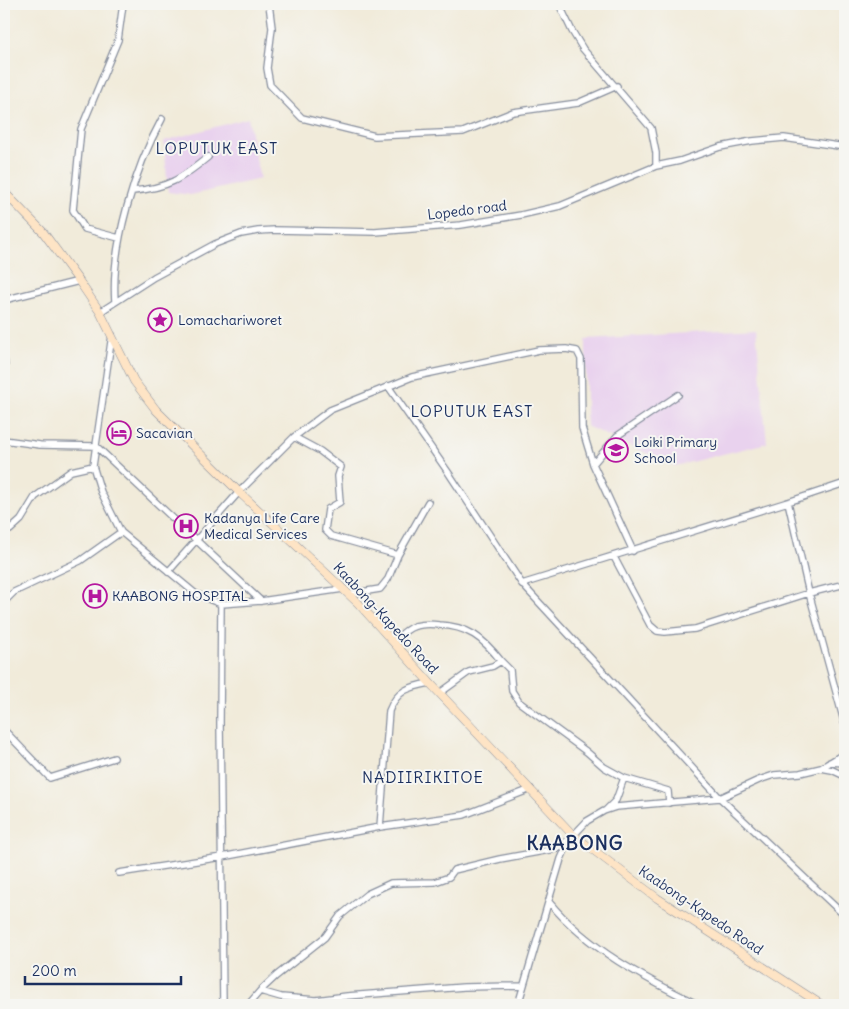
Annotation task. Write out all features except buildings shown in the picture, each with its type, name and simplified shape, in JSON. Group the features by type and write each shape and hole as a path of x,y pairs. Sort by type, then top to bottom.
{"main road":[{"name":"Kaabong-Kapedo Road","path":"4,192 43,232 79,281 100,312 134,381 156,410 239,492 346,591 531,789 571,836 657,898 812,1002 822,1005"}],"street":[{"path":"119,238 85,229 73,210 81,130 118,40 123,4"},
{"path":"269,4 272,28 267,68 270,85 302,118 375,136 463,132 512,112 578,103 617,86"},
{"path":"559,4 583,49 617,86 651,128 656,153 656,166"},
{"path":"115,302 114,289 119,238 150,141 162,119"},
{"name":"Lopedo road","path":"100,312 154,277 215,244 240,234 275,230 375,232 461,225 560,206 656,166 680,162 720,147 784,138 845,147"},
{"path":"133,191 165,186 208,157"},
{"path":"4,300 79,281"},
{"path":"112,335 93,466 101,492 121,532 196,594 221,604 380,589 388,579 398,555 428,502"},
{"path":"168,572 239,492 294,437 330,410 412,377 539,350 566,349 576,351 581,358 582,428 592,464 633,551"},
{"path":"4,359 4,386"},
{"path":"388,386 522,584 720,798 845,916"},
{"path":"592,464 617,436 678,396"},
{"path":"294,437 341,467 338,476 340,502 328,509 325,530 331,536 398,555"},
{"path":"4,440 40,445 96,446 261,601"},
{"path":"4,532 10,530 21,520 35,497 71,471 93,466"},
{"path":"522,584 633,551 845,483"},
{"path":"788,502 809,593 845,725"},
{"path":"4,602 14,592 80,561 121,532"},
{"path":"614,556 650,624 657,631 675,632 695,629 809,593 845,584"},
{"path":"221,604 220,722 223,1005"},
{"path":"393,642 414,626 427,624 454,626 476,634 510,670 512,691 519,702 587,752 604,767 624,778 668,791 669,803"},
{"path":"440,693 468,672 487,668 501,661"},
{"path":"380,827 389,712 397,697 404,690 411,686 430,683"},
{"path":"4,730 50,778 114,758"},
{"path":"248,1005 260,991 325,937 340,916 367,894 391,883 435,882 448,877 454,870 555,849 587,821 604,811 616,807 720,798 774,774 800,773 822,768 845,752"},
{"path":"830,762 845,763"},
{"path":"822,768 845,776"},
{"path":"604,811 616,800 624,778"},
{"path":"119,872 222,857 380,827 464,815 531,789"},
{"path":"518,1005 548,902 571,836"},
{"path":"548,902 566,922 609,956 640,976 699,1005"},
{"path":"260,991 280,998 316,1000 464,987 523,986"}],"shaded area":[{"path":"248,118 260,179 191,195 168,192 164,141"},
{"name":"Loiki Primary School","path":"756,329 767,443 675,466 586,426 586,339"}],"place":[{"name":"Lomachariworet","path":"160,320"},
{"name":"Sacavian","path":"119,433"},
{"name":"Loiki Primary School","path":"616,450"},
{"name":"Kadanya Life Care Medical Services","path":"186,526"},
{"name":"KAABONG HOSPITAL","path":"95,596"}],"district":[{"name":"LOPUTUK EAST","path":"217,148"},
{"name":"LOPUTUK EAST","path":"472,411"},
{"name":"NADIIRIKITOE","path":"423,777"},
{"name":"KAABONG","path":"575,843"}]}
